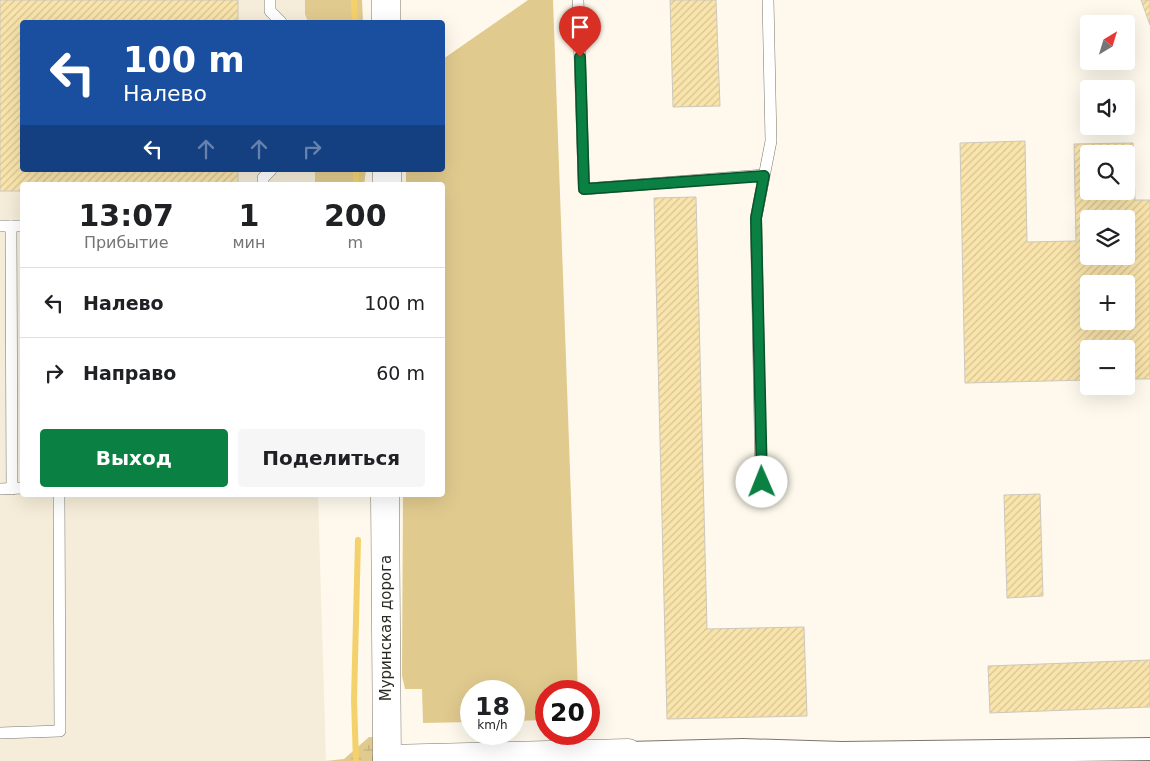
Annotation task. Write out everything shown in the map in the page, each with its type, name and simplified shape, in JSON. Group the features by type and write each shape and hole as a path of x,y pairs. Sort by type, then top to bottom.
{"street":[{"path":"386,0 386,20"},
{"name":"Муринская дорога","path":"385,497 387,760"},
{"path":"387,760 842,753 948,756 1150,749"}],"lane":[{"path":"270,0 270,11 279,20"},
{"path":"578,0 584,189 764,176"},
{"path":"762,482 756,218 771,141 768,0"},
{"path":"0,489 17,488 11,226"},
{"path":"0,733 60,731 59,497"}],"shaded area":[{"path":"0,0 327,0 327,20 20,20 20,172 330,172 330,182 20,182 20,497 318,497 326,761 0,761"}],"green space":[{"path":"305,0 362,0 363,20 307,20 305,14"},
{"path":"528,0 553,0 578,680 535,680 535,720 525,721 525,680 460,680 460,722 423,723 422,689 405,689 402,676 403,497 445,497 445,182 406,182 406,172 445,172 445,58"},
{"path":"315,172 366,172 364,182 315,182"},
{"path":"369,737 378,737 378,761 325,761 344,759"}],"building":[{"path":"0,0 238,0 238,20 20,20 20,172 238,172 238,182 20,182 20,191 0,191"},
{"path":"670,0 716,0 720,106 673,107"},
{"path":"1141,0 1150,0 1150,25"},
{"path":"1025,141 1027,242 1076,241 1074,144 1133,143 1133,145 1080,145 1080,200 1150,200 1150,379 1135,379 1135,340 1080,340 1080,380 965,383 960,143"},
{"path":"696,197 707,629 804,627 807,716 667,719 654,198"},
{"path":"1040,494 1043,596 1007,598 1004,495"},
{"path":"1150,660 1150,707 990,713 988,666"}],"waterway":[{"path":"354,0 355,20"},
{"path":"356,172 356,182"},
{"path":"356,761 354,700 358,540"}],"route":[{"path":"580,57 584,189 764,176 756,218 762,482"}]}
